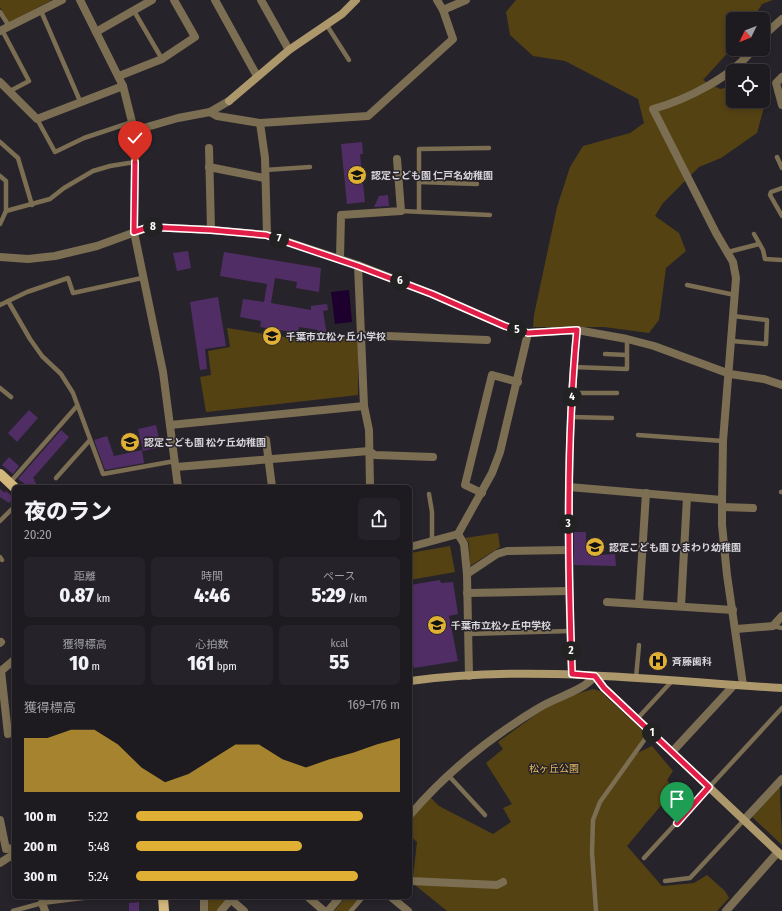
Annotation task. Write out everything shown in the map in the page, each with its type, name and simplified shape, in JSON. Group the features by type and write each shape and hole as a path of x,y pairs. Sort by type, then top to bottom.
{"main road":[{"path":"0,474 13,483"},
{"path":"163,899 164,911"}],"street":[{"path":"4,29 62,0"},
{"path":"80,0 119,76 132,122 135,162 134,232 142,278 163,372 178,485"},
{"path":"96,32 152,0"},
{"path":"119,76 162,58 195,37 174,0"},
{"path":"215,0 257,76"},
{"path":"261,0 290,50"},
{"path":"133,131 178,118 210,112 229,101 257,76 290,50 342,14 356,0"},
{"path":"210,112 217,116 260,123 368,116 453,39 443,10 437,0"},
{"path":"443,10 466,0"},
{"path":"770,30 782,19"},
{"path":"672,752 738,685 736,629 722,525 723,441 730,374 736,278 733,262 716,233 653,109 674,104 718,80 748,56"},
{"path":"782,77 776,83 782,105"},
{"path":"0,82 37,119 80,101 123,86"},
{"path":"260,123 265,174 266,235"},
{"path":"209,148 211,230"},
{"path":"340,259 341,215 402,211 397,159"},
{"path":"209,167 265,174"},
{"path":"0,257 28,259 56,256 97,246 149,227 211,230 266,235 340,259 454,302 505,326 528,333 577,330 627,339 654,346 730,374 764,379 782,385"},
{"path":"358,266 364,406 369,430 370,485"},
{"path":"572,674 568,591 568,550 573,367 577,330"},
{"path":"412,546 458,534 482,493 500,452 518,382 528,333"},
{"path":"362,335 487,340"},
{"path":"482,493 465,485 492,374 518,382"},
{"path":"170,425 364,406"},
{"path":"266,440 272,485"},
{"path":"175,464 369,451 375,455 433,457"},
{"path":"569,487 687,497 753,508"},
{"path":"639,604 646,493"},
{"path":"681,606 687,497"},
{"path":"458,534 464,544 467,593 466,634 468,676"},
{"path":"466,574 497,554 507,551 568,550"},
{"path":"467,593 568,591"},
{"path":"607,602 733,610"},
{"path":"736,629 773,626 782,616"},
{"path":"10,729 1,687 0,671 12,662"},
{"path":"412,681 531,673 572,674 782,688"},
{"path":"595,676 604,688 780,854 726,911"},
{"path":"412,813 433,789 448,776 516,723 547,702 583,688 595,676"},
{"path":"744,820 782,779"},
{"path":"0,820 6,849 12,848"},
{"path":"0,863 12,855"},
{"path":"412,881 498,886 503,882"},
{"path":"204,899 204,911"},
{"path":"221,911 230,899"},
{"path":"232,899 244,911"},
{"path":"310,899 324,911"},
{"path":"328,911 338,899"},
{"path":"393,899 408,911"},
{"path":"42,903 45,911"}],"lane":[{"path":"41,11 80,101"},
{"path":"134,11 162,58"},
{"path":"0,12 4,29 29,81 10,91"},
{"path":"326,24 349,60"},
{"path":"37,119 55,152 84,138 132,122"},
{"path":"0,142 18,158 32,205"},
{"path":"419,212 419,149 489,148"},
{"path":"777,157 782,168"},
{"path":"6,211 50,199 64,188 93,171 110,166 135,162"},
{"path":"265,174 310,167"},
{"path":"0,176 6,181 6,211 0,224"},
{"path":"419,182 477,184"},
{"path":"782,188 772,192 770,195 782,216"},
{"path":"402,211 490,214"},
{"path":"754,234 765,259 782,260"},
{"path":"728,252 759,244"},
{"path":"0,305 68,278 73,293 142,278"},
{"path":"688,285 735,295"},
{"path":"8,301 30,339 42,356 61,374 73,393 103,474 175,464"},
{"path":"732,341 766,344 767,320 733,316"},
{"path":"573,367 627,369 627,339"},
{"path":"605,354 627,355"},
{"path":"0,388 11,397"},
{"path":"572,393 617,393"},
{"path":"13,483 77,406"},
{"path":"572,418 612,418"},
{"path":"638,435 723,441"},
{"path":"56,478 90,440"},
{"path":"429,494 432,512 432,540"},
{"path":"0,522 12,509"},
{"path":"773,626 782,628"},
{"path":"466,634 570,631"},
{"path":"636,678 639,645"},
{"path":"637,719 672,680"},
{"path":"644,858 782,708"},
{"path":"596,911 592,852 593,820 600,802 650,732"},
{"path":"448,776 486,815"},
{"path":"665,881 690,878 744,820"},
{"path":"13,911 42,903 74,899"},
{"path":"351,911 361,899"}],"green space":[{"path":"0,0 52,0 8,23 0,7"},
{"path":"516,0 773,0 762,4 757,12 726,12 726,55 703,80 720,89 726,88 726,108 764,108 757,133 721,158 699,167 663,203 655,216 679,233 686,251 666,268 659,320 649,333 604,327 533,327 534,315 557,207 570,167 583,146 630,133 644,123 638,99 565,61 533,56 510,35 506,12"},
{"path":"227,328 312,341 358,335 358,395 206,412 200,377 211,375 208,351 230,347"},
{"path":"498,533 500,547 470,566 469,543 465,538"},
{"path":"450,546 455,572 412,580 412,553"},
{"name":"松ヶ丘公園","path":"593,689 600,691 643,731 644,737 631,756 652,746 673,771 667,780 674,790 627,846 662,886 694,883 707,875 725,891 729,898 717,911 447,911 415,885 413,877 417,842 412,838 412,819 430,797 439,806 493,834 511,822 503,808 512,804 486,763 503,749 498,742 545,708 563,698"},
{"path":"778,786 780,789 782,845 752,817"},
{"path":"208,899 226,899 219,911 208,911"},
{"path":"344,899 360,899 350,911 334,911"}],"shaded area":[{"path":"349,290 352,322 335,324 331,292"}],"building":[{"path":"362,142 363,154 360,154 365,202 347,204 341,144"},
{"path":"388,195 389,206 374,207 379,196"},
{"path":"188,251 191,268 177,271 173,253"},
{"path":"224,252 321,268 319,292 296,288 297,282 275,278 271,303 311,310 311,306 327,304 328,310 323,311 327,335 319,336 318,330 299,327 298,333 260,327 261,321 240,317 243,299 264,302 267,284 220,276"},
{"path":"218,297 226,346 205,349 207,369 200,370 190,302"},
{"path":"29,410 38,418 17,442 8,433"},
{"path":"156,425 161,447 143,451 138,429"},
{"path":"61,430 69,437 33,478 38,485 26,485 18,479"},
{"path":"107,436 114,456 142,450 144,463 105,470 94,440"},
{"path":"9,457 19,466 13,474 2,465"},
{"path":"0,489 5,493 6,491 12,496 12,500 9,503 0,497"},
{"path":"574,532 586,532 586,548 598,548 598,555 615,554 616,566 574,565"},
{"path":"440,580 441,583 453,582 458,614 449,616 458,661 414,668 412,660 412,585"},
{"path":"139,902 139,911 129,911 129,903"}],"place":[{"name":"認定こども園 仁戸名幼稚園","path":"357,175"},
{"name":"千葉市立松ヶ丘小学校","path":"272,336"},
{"name":"認定こども園 松ケ丘幼稚園","path":"130,442"},
{"name":"認定こども園 ひまわり幼稚園","path":"595,547"},
{"name":"千葉市立松ヶ丘中学校","path":"437,625"},
{"name":"斉藤歯科","path":"658,661"}],"route":[{"path":"135,162 134,232 149,227 211,230 266,235 358,266 454,302 505,326 528,333 577,330 573,367 568,550 568,591 572,674 595,676 604,688 709,787 677,823"}]}
